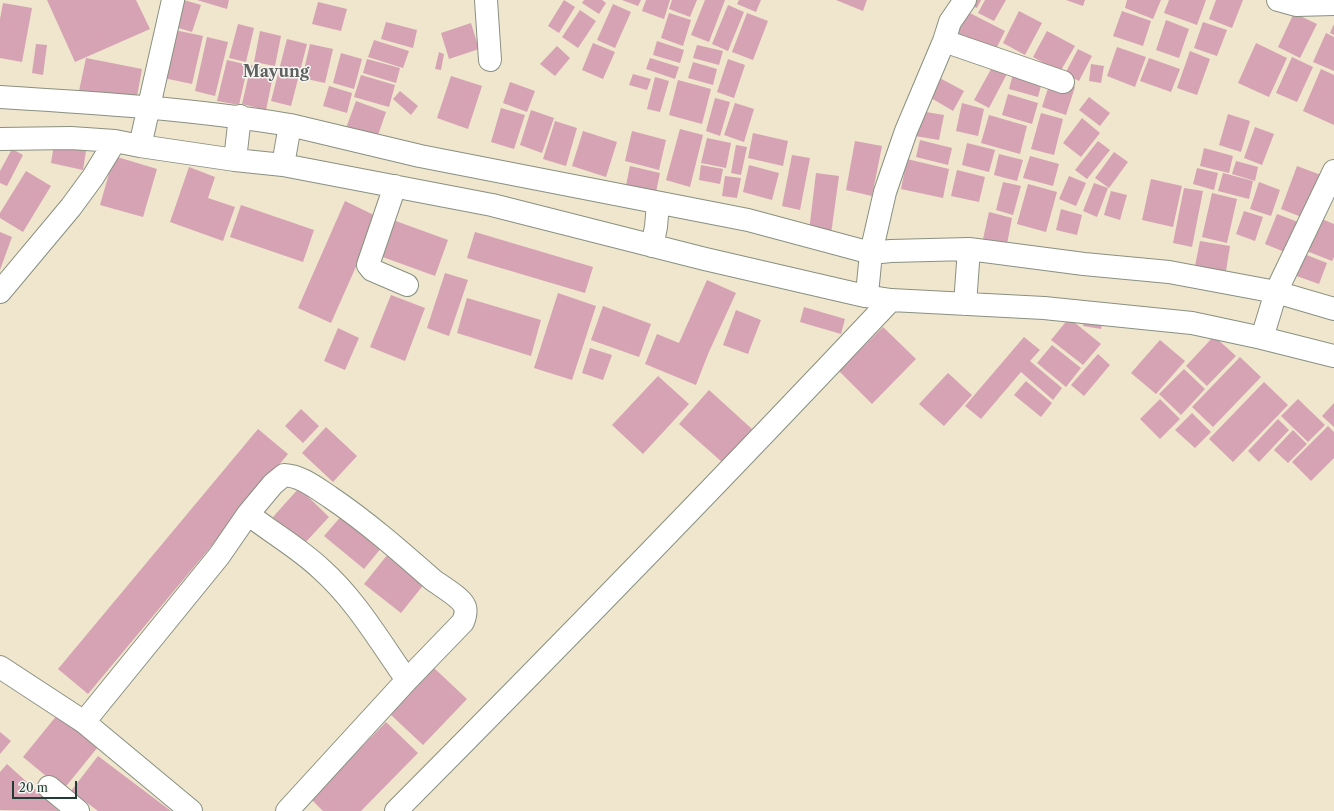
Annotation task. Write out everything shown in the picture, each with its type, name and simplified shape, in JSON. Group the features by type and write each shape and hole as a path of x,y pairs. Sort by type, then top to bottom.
{"street":[{"path":"142,139 173,0"},
{"path":"486,0 490,60"},
{"path":"866,290 871,256 885,192 904,137 944,41 950,22 965,0"},
{"path":"1278,0 1296,5 1334,4"},
{"path":"944,41 1063,82"},
{"path":"0,97 149,108 239,125 394,186 492,204 655,222 748,220 871,256 891,251 968,260 1084,264 1169,272 1274,297 1334,309"},
{"path":"235,160 239,125"},
{"path":"0,139 70,138 115,141 142,139 235,160 287,143 420,156 655,222 705,259 866,290 890,300 1044,308 1264,330 1334,356"},
{"path":"0,292 70,207 92,177 115,141"},
{"path":"1264,330 1274,297 1334,172"},
{"path":"394,186 368,265 372,270 407,285"},
{"path":"965,304 968,260"},
{"path":"396,811 563,643 890,300"},
{"path":"84,722 219,556 248,514 273,484 284,475 295,476 308,482 358,516 441,586 460,600 465,606 466,615 463,622 407,680 287,811"},
{"path":"248,514 264,527 294,546 321,568 346,594 407,680"},
{"path":"0,667 84,722 191,811"},
{"path":"50,787 78,811"}],"building":[{"path":"47,0 136,0 150,29 75,62"},
{"path":"184,0 201,5 192,32 175,27"},
{"path":"197,0 229,0 227,9"},
{"path":"564,0 575,7 559,33 548,26"},
{"path":"584,0 602,0 606,3 599,14 582,3"},
{"path":"622,0 641,0 638,6"},
{"path":"646,0 670,0 664,19 642,11"},
{"path":"672,0 697,0 690,17 669,9"},
{"path":"705,0 725,0 709,42 691,35"},
{"path":"739,0 761,0 756,12 737,4"},
{"path":"836,0 867,0 863,11"},
{"path":"967,0 981,0 977,8 966,3"},
{"path":"985,0 1006,0 994,21 978,13"},
{"path":"1066,0 1085,0 1083,6"},
{"path":"1127,0 1161,0 1153,19 1125,8"},
{"path":"1169,0 1206,0 1197,25 1164,13"},
{"path":"1216,0 1243,0 1232,28 1209,19"},
{"path":"318,2 347,9 341,31 312,24"},
{"path":"3,3 32,8 22,62 0,58 0,19"},
{"path":"613,4 631,12 615,48 597,40"},
{"path":"728,5 744,12 728,51 712,44"},
{"path":"580,10 596,21 578,48 562,37"},
{"path":"964,10 1005,31 992,57 950,36"},
{"path":"1019,11 1042,23 1025,55 1003,43"},
{"path":"1122,11 1151,21 1143,46 1113,36"},
{"path":"669,13 691,20 683,46 661,38"},
{"path":"747,13 768,21 753,60 732,52"},
{"path":"1294,13 1317,24 1300,58 1278,47"},
{"path":"1166,20 1189,29 1179,58 1156,50"},
{"path":"386,22 417,30 413,48 381,39"},
{"path":"1203,22 1227,30 1217,56 1194,48"},
{"path":"471,23 479,49 449,59 441,33"},
{"path":"238,24 254,28 246,62 229,58"},
{"path":"1334,24 1334,35 1330,33"},
{"path":"170,29 203,36 192,84 159,77"},
{"path":"260,31 281,36 275,66 254,62"},
{"path":"1047,31 1075,46 1060,72 1033,57"},
{"path":"1326,33 1334,37 1334,71 1313,62"},
{"path":"207,37 228,42 215,96 195,91"},
{"path":"287,39 307,44 291,106 271,101"},
{"path":"374,40 409,51 403,68 368,57"},
{"path":"657,41 684,50 680,63 653,55"},
{"path":"593,43 615,52 603,79 582,70"},
{"path":"1256,43 1287,58 1269,97 1238,83"},
{"path":"36,44 47,45 43,75 32,73"},
{"path":"310,44 333,49 325,83 302,78"},
{"path":"697,45 723,51 719,65 693,58"},
{"path":"557,46 570,58 555,76 540,64"},
{"path":"1117,47 1146,57 1135,87 1107,76"},
{"path":"1078,49 1092,56 1079,81 1065,74"},
{"path":"1190,51 1210,59 1197,95 1177,88"},
{"path":"439,52 444,54 441,70 435,69"},
{"path":"341,53 362,59 354,89 333,83"},
{"path":"1292,57 1313,67 1297,102 1276,93"},
{"path":"86,58 142,69 136,102 79,91"},
{"path":"650,58 679,67 675,79 646,69"},
{"path":"1149,58 1180,69 1171,92 1140,81"},
{"path":"367,59 400,68 396,83 363,73"},
{"path":"728,59 745,65 734,98 717,92"},
{"path":"227,60 248,65 239,105 217,101"},
{"path":"693,62 717,69 713,85 688,78"},
{"path":"995,62 1009,70 989,108 974,100"},
{"path":"1091,64 1104,66 1101,83 1089,81"},
{"path":"251,65 274,71 266,110 242,104"},
{"path":"1321,69 1334,75 1334,125 1303,111"},
{"path":"633,74 651,79 647,90 629,85"},
{"path":"1013,74 1042,82 1038,97 1009,89"},
{"path":"361,75 395,85 389,107 354,97"},
{"path":"451,76 482,86 468,129 437,118"},
{"path":"936,76 964,91 953,111 926,95"},
{"path":"655,77 669,81 660,112 647,109"},
{"path":"1051,79 1075,87 1066,115 1042,107"},
{"path":"678,80 711,89 702,124 669,115"},
{"path":"510,82 535,91 527,112 503,103"},
{"path":"329,86 352,93 347,113 323,106"},
{"path":"400,91 418,106 411,115 393,99"},
{"path":"1008,94 1038,103 1032,124 1002,115"},
{"path":"1089,97 1110,113 1100,126 1079,110"},
{"path":"715,98 730,102 720,136 706,131"},
{"path":"356,101 386,112 377,138 346,128"},
{"path":"735,103 754,109 744,142 724,135"},
{"path":"962,103 984,109 978,136 956,131"},
{"path":"501,108 525,115 514,149 491,142"},
{"path":"531,110 554,118 542,153 520,145"},
{"path":"920,111 944,115 939,140 915,136"},
{"path":"1041,113 1063,119 1054,155 1031,149"},
{"path":"1228,114 1250,121 1241,152 1219,145"},
{"path":"989,115 1027,126 1020,154 981,143"},
{"path":"1082,118 1100,133 1081,157 1063,143"},
{"path":"555,121 577,128 566,166 543,159"},
{"path":"1255,127 1274,134 1262,165 1244,158"},
{"path":"680,129 703,135 690,187 666,180"},
{"path":"583,131 617,142 606,177 572,166"},
{"path":"632,131 666,140 659,170 625,161"},
{"path":"753,133 788,141 783,166 748,158"},
{"path":"707,138 731,143 726,168 701,163"},
{"path":"920,140 952,148 948,165 916,157"},
{"path":"855,141 882,146 872,196 846,190"},
{"path":"1098,141 1110,150 1087,179 1075,170"},
{"path":"967,143 995,150 989,172 962,165"},
{"path":"54,144 86,151 83,170 51,163"},
{"path":"736,145 747,147 741,175 731,173"},
{"path":"1204,148 1233,156 1229,173 1200,166"},
{"path":"12,149 23,155 7,186 0,183 0,171"},
{"path":"1114,152 1128,162 1109,188 1095,178"},
{"path":"999,154 1023,160 1017,181 994,175"},
{"path":"792,155 810,158 800,210 782,206"},
{"path":"114,156 157,169 143,217 100,205"},
{"path":"1030,156 1059,164 1053,186 1023,178"},
{"path":"907,159 949,169 943,198 901,189"},
{"path":"1236,161 1258,167 1255,181 1232,174"},
{"path":"701,165 723,169 720,184 699,180"},
{"path":"749,165 779,173 772,200 743,192"},
{"path":"630,166 660,173 655,197 625,190"},
{"path":"1297,166 1321,175 1304,218 1281,209"},
{"path":"189,167 215,177 208,198 235,207 223,241 170,222"},
{"path":"1197,168 1218,173 1214,190 1193,184"},
{"path":"957,170 985,177 979,202 951,196"},
{"path":"26,171 51,186 23,232 0,218 0,213"},
{"path":"816,173 839,176 831,234 809,231"},
{"path":"1223,173 1253,181 1249,199 1218,191"},
{"path":"725,176 741,178 737,198 722,196"},
{"path":"1069,176 1086,183 1076,206 1059,199"},
{"path":"1151,179 1182,186 1173,227 1142,220"},
{"path":"1003,182 1021,186 1013,215 996,210"},
{"path":"1259,182 1280,190 1271,216 1250,209"},
{"path":"1094,183 1108,188 1097,217 1083,211"},
{"path":"1028,184 1057,192 1046,232 1017,224"},
{"path":"1184,188 1203,191 1192,247 1173,243"},
{"path":"1111,191 1127,195 1120,220 1104,215"},
{"path":"1212,193 1237,199 1227,243 1202,237"},
{"path":"345,201 378,217 331,323 298,308"},
{"path":"241,205 314,230 303,262 230,237"},
{"path":"1061,209 1082,215 1077,235 1056,230"},
{"path":"1244,211 1263,217 1255,241 1236,234"},
{"path":"989,212 1012,218 1007,244 983,239"},
{"path":"1277,214 1298,222 1287,253 1265,244"},
{"path":"1317,217 1334,224 1334,257 1332,261 1304,250"},
{"path":"393,220 448,240 435,276 380,256"},
{"path":"0,232 12,237 0,270"},
{"path":"475,232 593,267 585,293 467,258"},
{"path":"1200,241 1230,246 1226,271 1195,266"},
{"path":"1299,252 1327,263 1319,284 1291,274"},
{"path":"445,273 468,280 449,336 427,328"},
{"path":"707,280 736,293 708,354 696,385 645,364 657,334 679,343"},
{"path":"558,293 596,306 572,380 534,368"},
{"path":"391,295 425,308 405,361 370,347"},
{"path":"467,298 541,320 531,356 457,333"},
{"path":"603,306 651,324 639,357 591,340"},
{"path":"804,307 845,319 841,334 800,322"},
{"path":"736,310 761,320 748,354 723,345"},
{"path":"1085,315 1103,318 1101,329 1083,326"},
{"path":"1069,318 1101,344 1083,365 1051,340"},
{"path":"883,327 916,359 872,404 839,371"},
{"path":"338,328 359,338 345,370 324,361"},
{"path":"1214,336 1236,356 1207,386 1186,366"},
{"path":"1024,337 1040,350 1030,361 1062,388 1053,400 1021,372 981,419 965,406"},
{"path":"1160,340 1185,361 1156,394 1131,373"},
{"path":"1052,345 1081,368 1066,387 1037,363"},
{"path":"590,348 612,355 603,380 582,373"},
{"path":"1098,354 1110,365 1084,396 1071,385"},
{"path":"1240,357 1261,377 1213,427 1192,407"},
{"path":"1184,369 1205,389 1181,415 1159,394"},
{"path":"948,373 972,395 944,426 919,404"},
{"path":"658,376 689,404 643,454 612,425"},
{"path":"1026,381 1052,403 1041,417 1014,395"},
{"path":"1264,382 1288,405 1233,462 1209,439"},
{"path":"709,390 752,429 722,462 679,424"},
{"path":"1160,399 1180,419 1160,439 1140,419"},
{"path":"1298,399 1325,425 1308,442 1281,416"},
{"path":"1334,403 1334,427 1322,416"},
{"path":"301,409 319,426 303,443 285,426"},
{"path":"1192,413 1211,432 1195,448 1175,430"},
{"path":"1278,419 1289,430 1259,462 1248,451"},
{"path":"1328,426 1334,432 1334,458 1311,481 1292,462"},
{"path":"326,427 357,456 333,482 302,453"},
{"path":"258,429 288,454 88,694 58,669"},
{"path":"1293,430 1307,444 1288,463 1274,450"},
{"path":"299,488 329,517 303,545 273,517"},
{"path":"343,514 382,547 364,569 324,536"},
{"path":"388,554 425,583 401,613 364,584"},
{"path":"434,668 467,699 423,745 390,714"},
{"path":"62,709 102,742 63,790 23,757"},
{"path":"386,722 418,753 361,811 323,811 311,799"},
{"path":"0,732 11,741 0,754"},
{"path":"98,756 171,811 98,811 71,791"},
{"path":"7,764 59,811 0,810 0,772"}],"district":[{"name":"Mayung","path":"276,72"}]}
